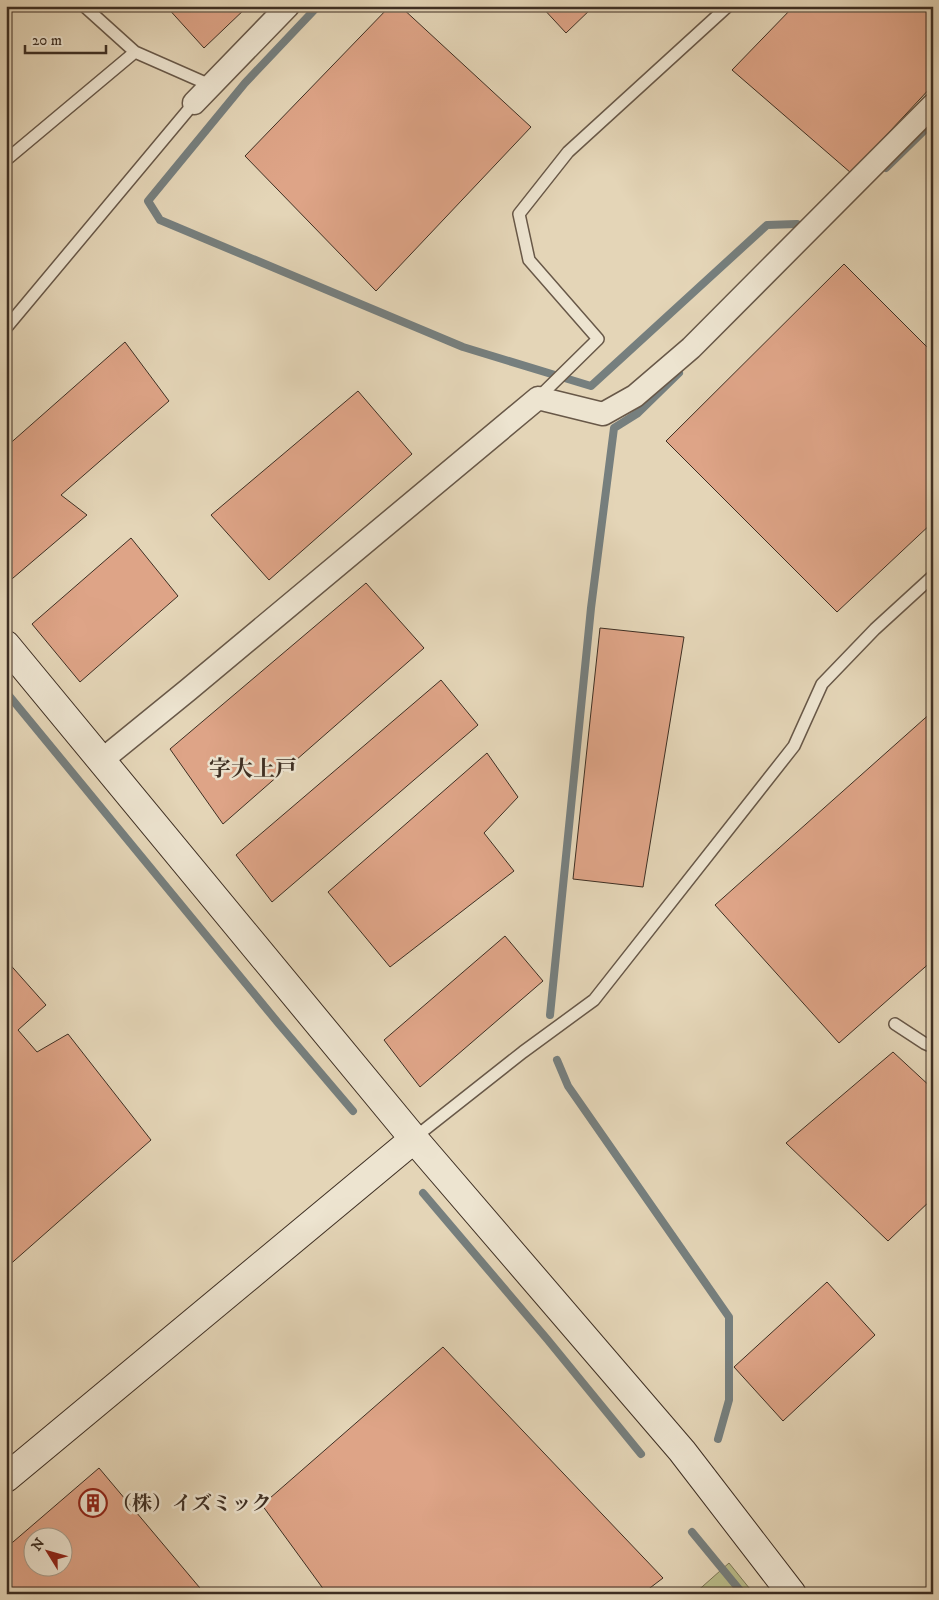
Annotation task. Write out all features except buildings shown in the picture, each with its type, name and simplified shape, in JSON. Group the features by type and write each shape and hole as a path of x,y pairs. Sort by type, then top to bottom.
{"street":[{"path":"194,103 288,6"},
{"path":"102,760 544,392 603,414 634,396 691,348 933,105"},
{"path":"6,645 414,1139 682,1451 792,1594"},
{"path":"6,1478 414,1139"}],"lane":[{"path":"84,6 135,52 210,86"},
{"path":"544,392 598,339 530,260 519,214 568,152 728,6"},
{"path":"6,160 135,52"},
{"path":"6,328 194,103"},
{"path":"414,1139 523,1052 594,1000 794,746 822,684 875,629 933,576"},
{"path":"895,1024 924,1044 933,1047"}],"green space":[{"path":"729,1563 754,1594 694,1594"}],"waterway":[{"path":"318,6 245,83 148,201 160,220 463,347 591,386 767,225 797,224"},
{"path":"886,168 933,122"},
{"path":"550,1015 591,608 614,428 638,413 679,373"},
{"path":"6,692 279,1024 353,1111"},
{"path":"557,1060 568,1086 729,1317 729,1400 718,1439"},
{"path":"423,1193 547,1339 641,1454"},
{"path":"692,1532 743,1594"}],"place":[{"name":"（株）イズミック","path":"93,1503"}],"district":[{"name":"字大上戸","path":"253,768"}]}
